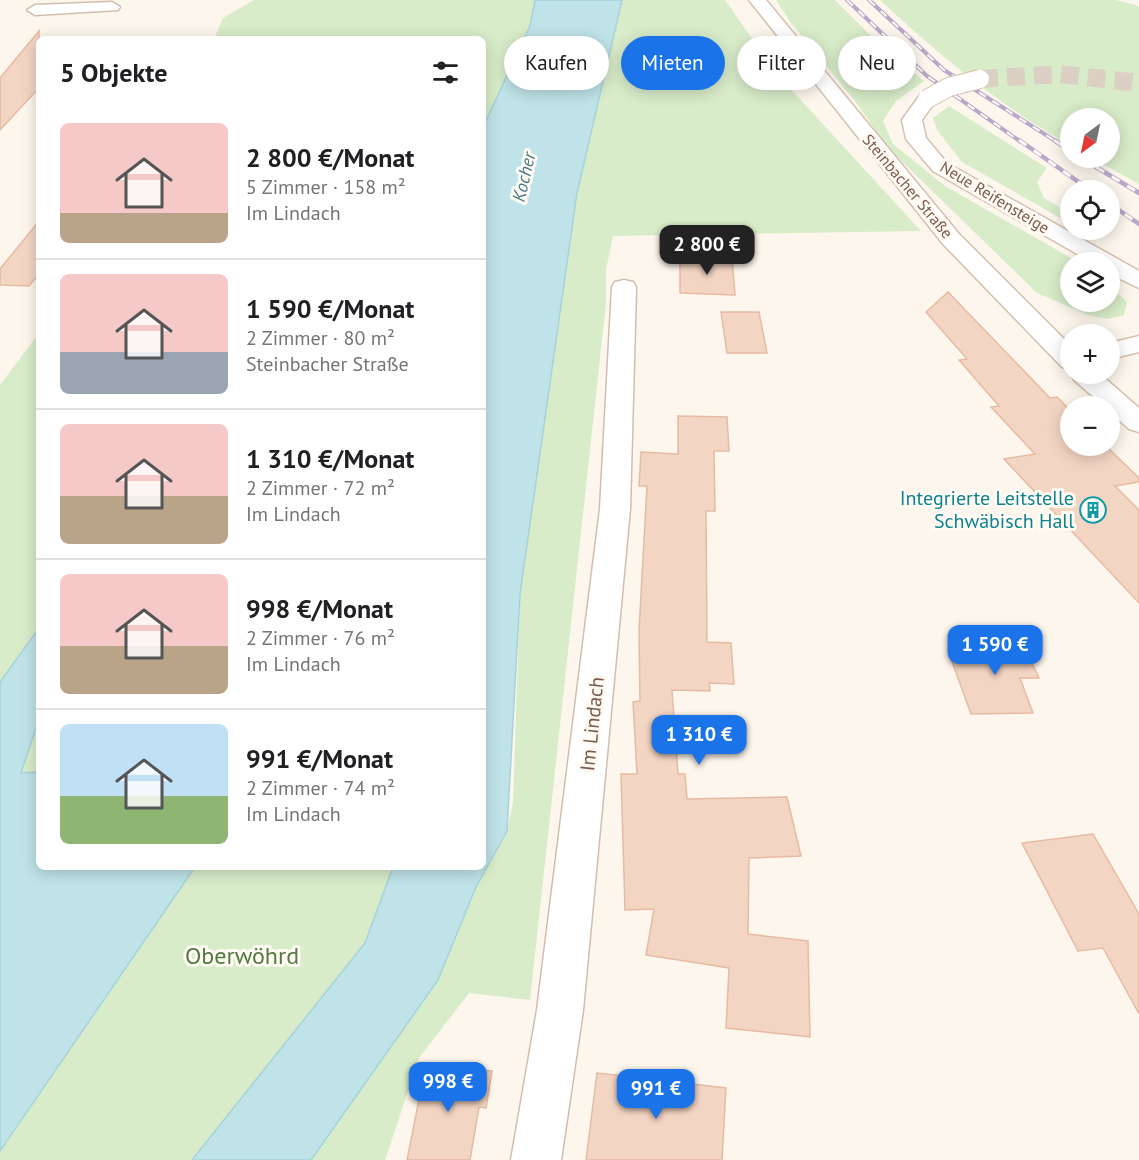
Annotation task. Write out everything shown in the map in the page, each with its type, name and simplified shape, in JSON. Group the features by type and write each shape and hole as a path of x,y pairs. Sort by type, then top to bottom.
{"main road":[{"name":"Steinbacher Straße","path":"757,0 951,239 1060,351"},
{"path":"35,10 114,3"},
{"path":"101,26 114,3"},
{"name":"Neue Reifensteige","path":"980,79 949,87 927,99 912,120 916,140 940,167 1089,252"},
{"name":"Neue Reifensteige","path":"1120,270 1139,281"},
{"name":"Im Lindach","path":"536,1160 560,1010 615,509 624,286"},
{"path":"1120,349 1139,344"},
{"path":"1095,384 1139,423"}],"green space":[{"path":"254,0 535,0 530,26 525,36 504,36 504,82 486,121 486,36 215,36 223,18"},
{"path":"622,0 725,0 750,36 737,36 737,90 792,90 921,231 613,236 606,270 606,303 530,1000 469,993 419,1058 385,1160 311,1160 438,980 476,887 507,831 513,803 520,594 577,193 601,90 609,90 609,56"},
{"path":"776,0 835,0 871,36 838,36 838,80 826,66 826,36 802,36"},
{"path":"880,0 1116,0 1139,6 1139,184 1110,168 1120,168 1120,108 1060,108 1060,139 995,97"},
{"path":"916,74 924,81 916,87"},
{"path":"846,90 911,90 896,101 883,121 893,144 945,186 1060,252 1060,303 1037,293 887,147"},
{"path":"949,106 1047,168 1037,182 1044,198 1060,207 1060,218 962,162 937,130 933,118"},
{"path":"1120,295 1127,302 1124,315 1107,319 1081,312 1120,312"},
{"path":"36,337 36,632 0,682 0,385"},
{"path":"36,728 36,772 21,774"},
{"name":"Oberwöhrd","path":"193,870 392,870 365,943 192,1160 0,1160 0,1151"}],"water":[{"path":"535,0 622,0 609,56 609,36 525,36 530,26"},
{"name":"Kocher","path":"504,82 504,90 601,90 577,193 520,594 507,831 486,869 486,121"},
{"path":"36,632 36,728 21,773 36,772 36,870 193,870 0,1151 0,682"},
{"path":"392,870 485,870 476,887 438,980 311,1160 192,1160 365,943"}],"building":[{"path":"39,31 39,36 36,36 36,91 0,130 0,78"},
{"path":"36,225 36,278 29,286 0,285 0,269"},
{"path":"680,257 732,258 735,295 680,293"},
{"path":"948,292 1050,398 1057,397 1060,400 1060,456 1116,456 1139,478 1139,482 1115,486 1139,510 1139,603 1004,459 1035,454 991,407 999,406 959,360 967,359 926,312"},
{"path":"721,312 759,312 767,353 727,353"},
{"path":"678,416 727,417 729,451 714,451 715,511 706,511 707,642 731,643 734,684 709,683 710,691 672,690 678,774 685,774 687,799 787,797 801,856 749,858 748,934 808,941 810,1037 726,1028 729,968 646,955 654,909 625,910 621,774 637,774 633,702 640,701 639,631 647,486 639,486 641,452 678,454"},
{"path":"1020,637 1039,678 1020,678 1033,713 971,714 949,653 981,653 976,638"},
{"path":"1093,834 1139,914 1139,1014 1103,948 1078,951 1022,843"},
{"path":"426,1064 492,1071 486,1108 479,1107 470,1160 407,1160"},
{"path":"597,1073 726,1088 722,1160 586,1160"}],"tunnel":[{"path":"980,79 1060,74 1139,83"}],"railway":[{"path":"847,0 927,76 1021,142"},
{"path":"869,0 944,70 1057,142"},
{"path":"1019,140 1076,180"},
{"path":"1054,140 1060,144"},
{"path":"1098,168 1139,193"},
{"path":"1120,211 1139,224"}],"place":[{"name":"Integrierte Leitstelle Schwäbisch Hall","path":"1093,510"}]}
